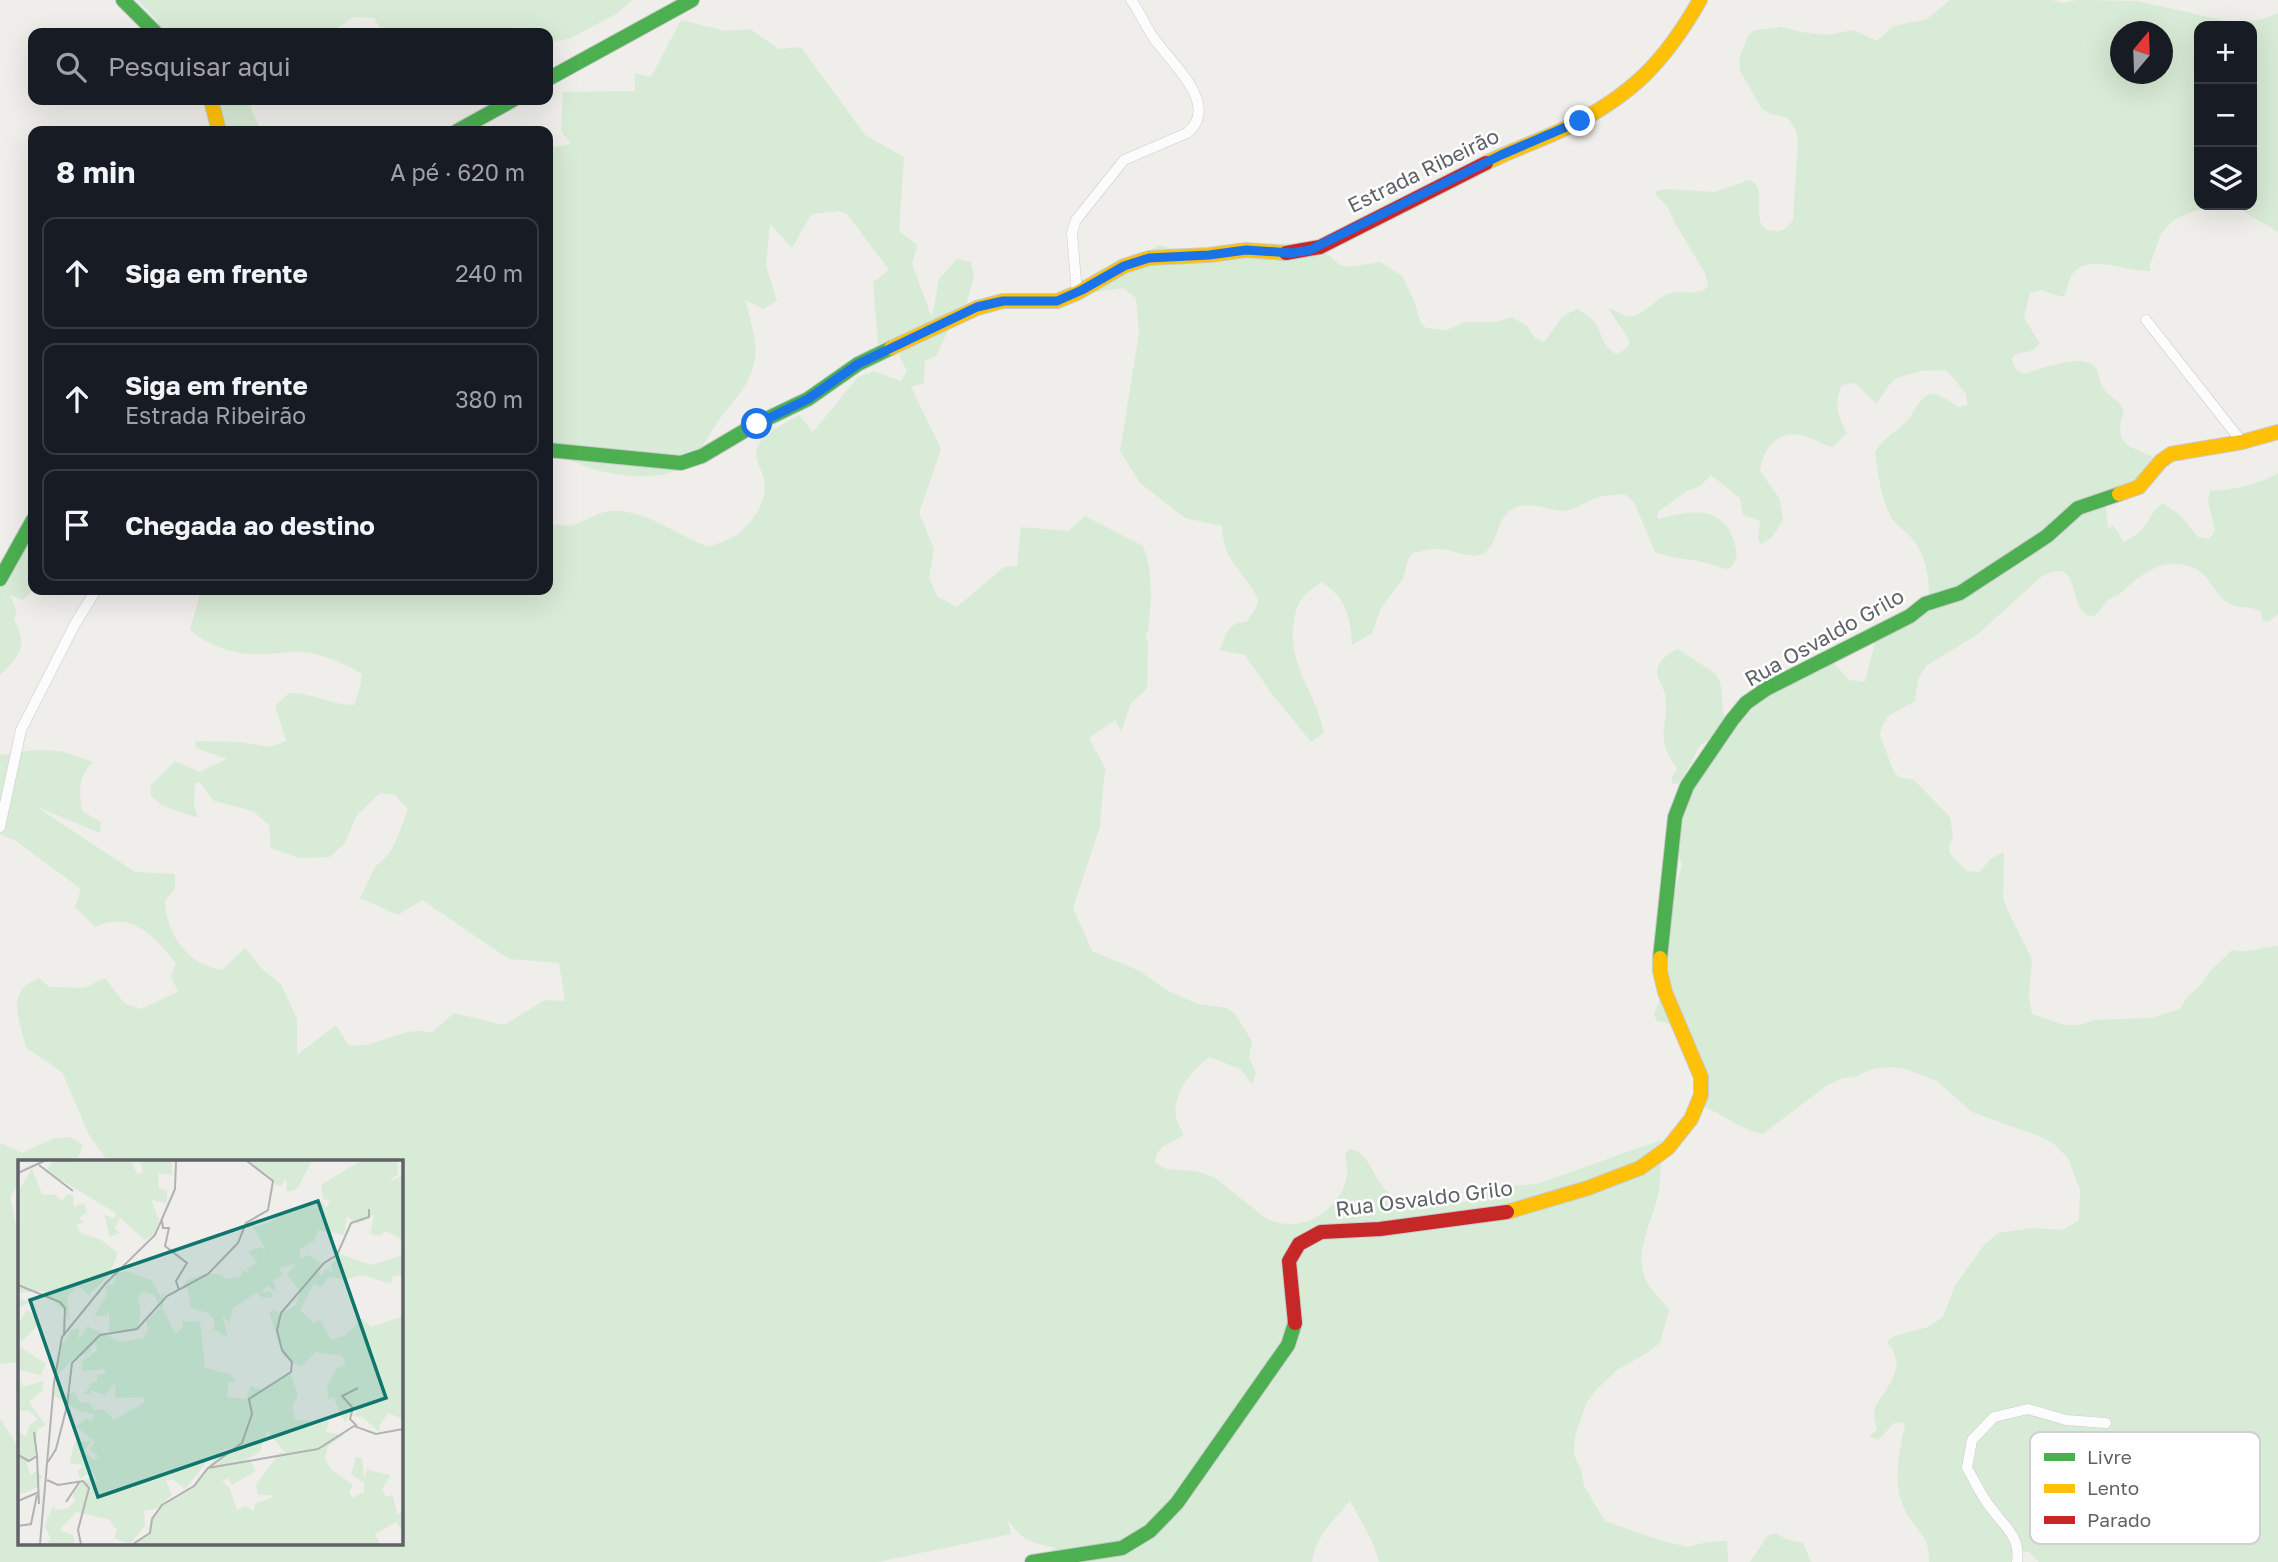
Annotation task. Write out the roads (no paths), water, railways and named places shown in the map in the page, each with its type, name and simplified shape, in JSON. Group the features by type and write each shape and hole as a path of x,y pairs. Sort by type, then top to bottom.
{"main road":[{"path":"123,0 151,28"},
{"path":"553,76 692,0"},
{"name":"Estrada Ribeirão","path":"553,450 681,463 702,456 757,424 808,399 858,364 953,318 995,302 1053,301 1077,293 1124,266 1149,258 1246,250 1299,252 1325,244 1501,155 1564,129 1608,106 1664,58 1700,0"},
{"path":"213,105 218,126"},
{"path":"466,126 504,105"},
{"name":"Rua Osvaldo Grilo","path":"1032,1562 1122,1548 1150,1531 1177,1503 1288,1345 1295,1325 1289,1261 1293,1252 1309,1238 1321,1232 1380,1229 1512,1211 1588,1188 1640,1168 1668,1148 1690,1119 1701,1095 1701,1077 1665,992 1660,971 1660,947 1675,817 1687,786 1746,703 1766,689 1910,616 1925,604 1960,593 2047,536 2078,508 2139,487 2161,461 2171,454 2242,442 2278,432"},
{"path":"0,579 28,529"}],"street":[{"path":"1077,293 1072,233 1080,214 1124,160 1187,134 1198,117 1197,100 1191,87 1153,37 1131,0"},
{"path":"2146,320 2242,442"},
{"path":"0,827 21,730 75,624 93,595"},
{"path":"2017,1562 2013,1533 1990,1507 1967,1468 1972,1440 1994,1417 2028,1409 2066,1420 2106,1423"}]}
